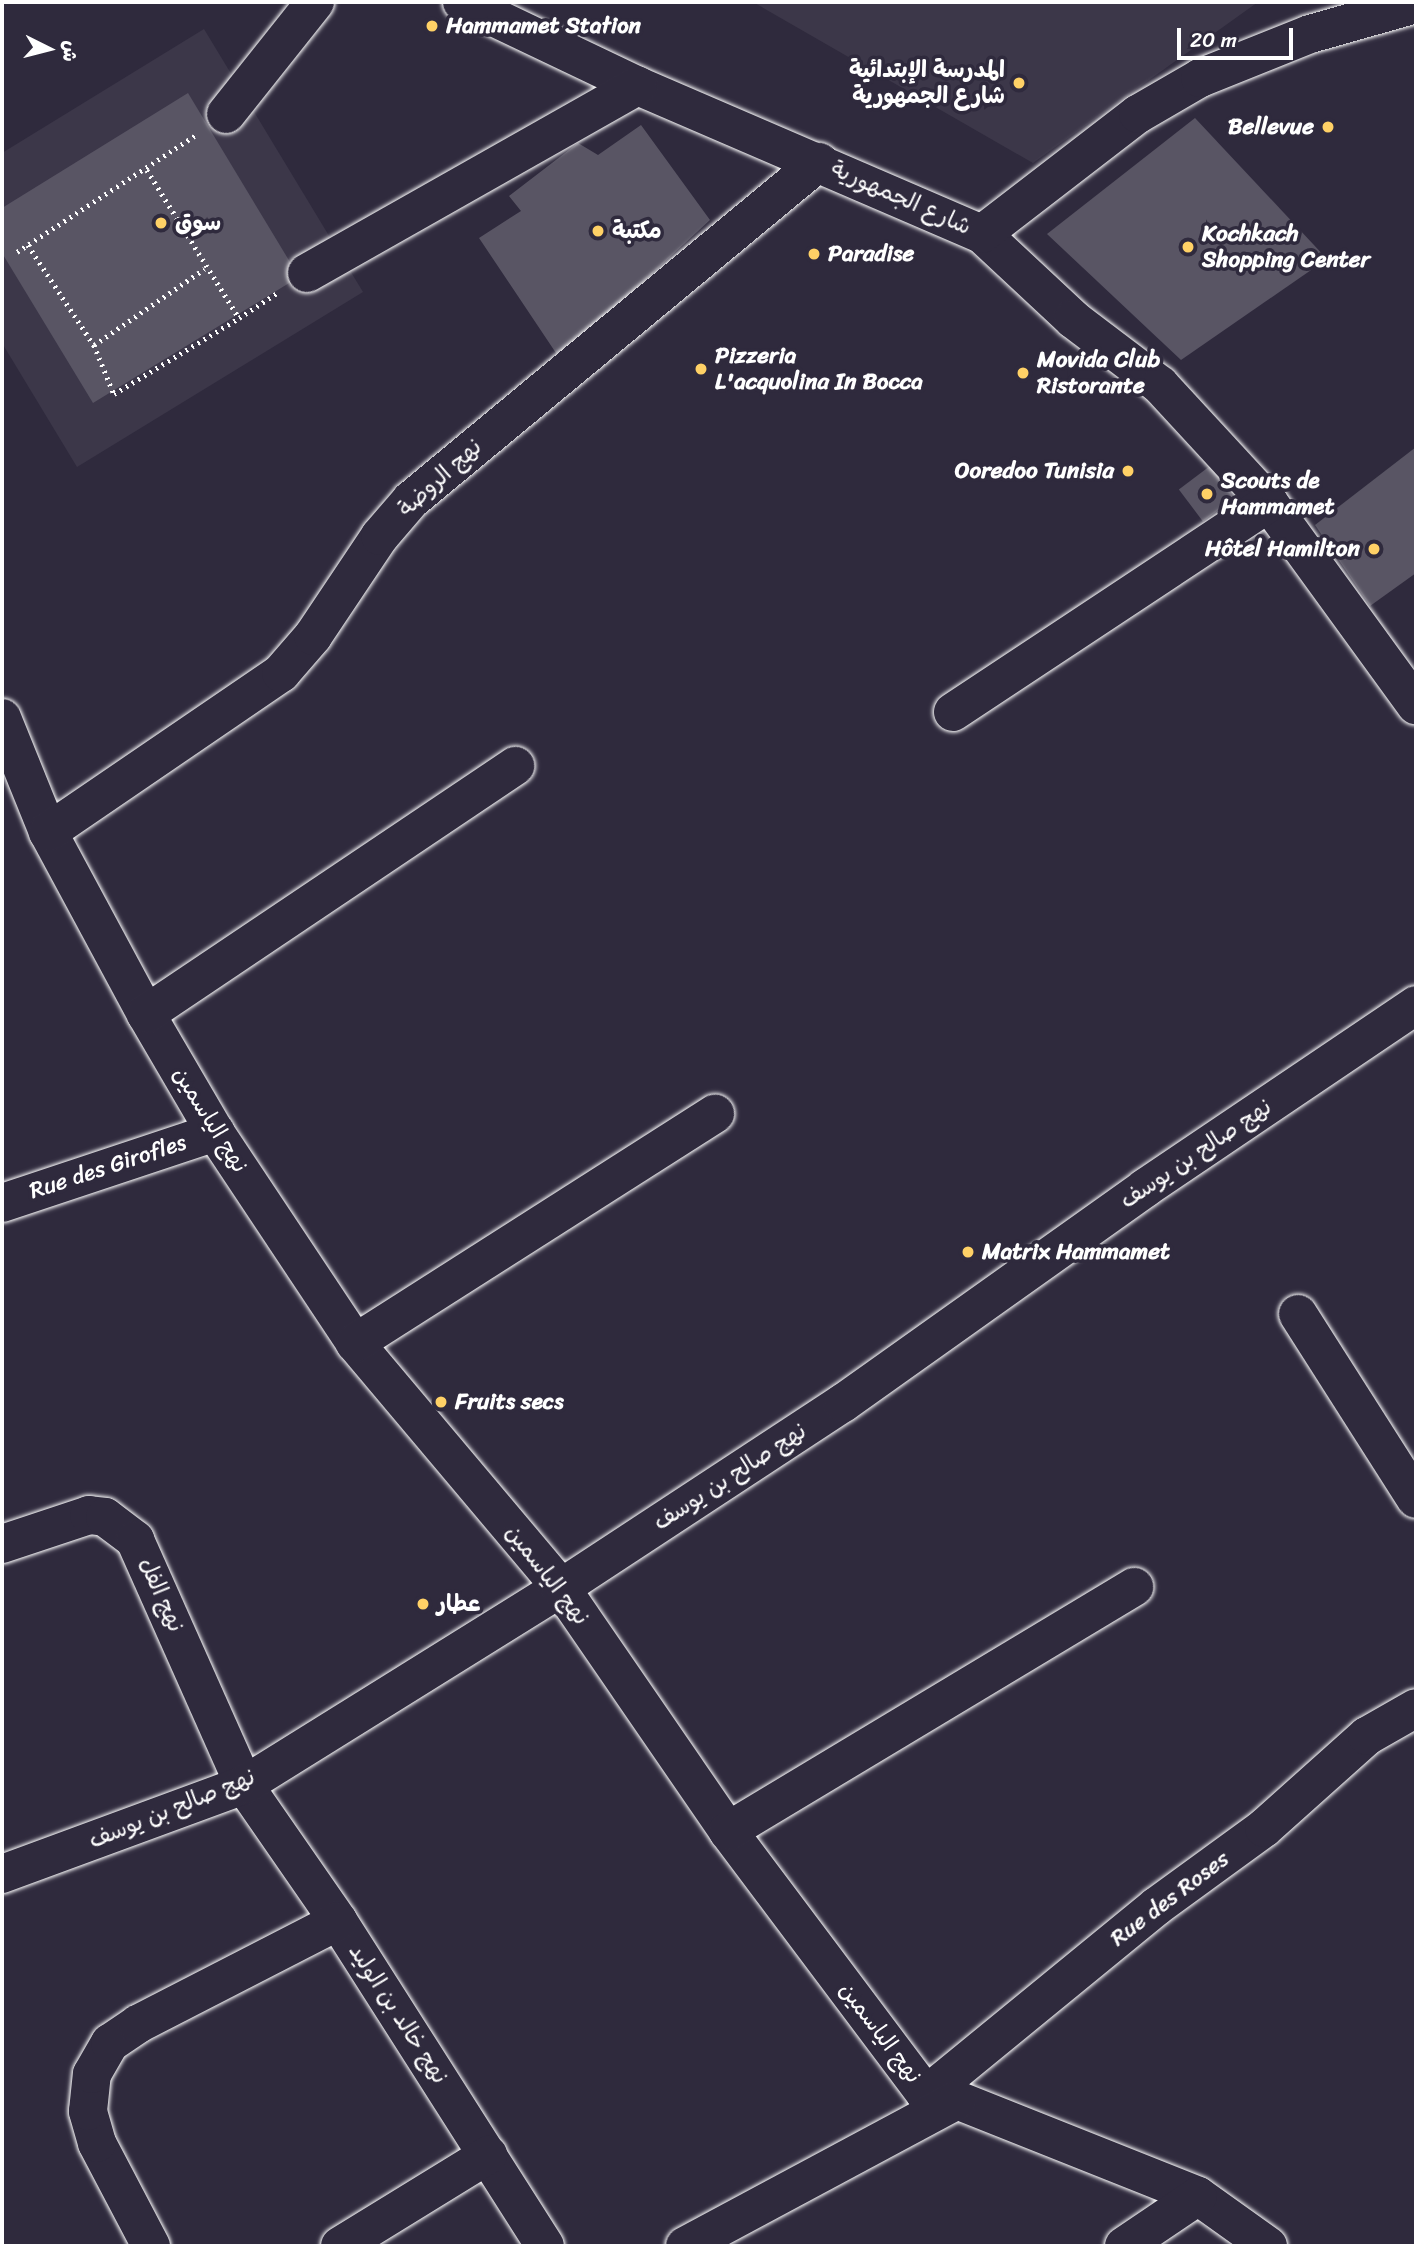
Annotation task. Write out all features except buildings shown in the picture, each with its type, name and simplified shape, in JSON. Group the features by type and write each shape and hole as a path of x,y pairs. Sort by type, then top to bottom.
{"street":[{"path":"226,114 315,2"},
{"name":"شارع الجمهورية","path":"463,2 638,86 982,234 1073,318 1160,385 1269,503 1416,705"},
{"path":"982,234 1138,114 1200,78 1310,34 1416,4"},
{"path":"307,273 638,86"},
{"name":"نهج الروضة","path":"48,832 281,673 313,636 380,536 411,500 819,162"},
{"path":"953,712 1269,503"},
{"name":"نهج الياسمين","path":"2,718 48,832 146,1014 215,1132 355,1343 561,1588 728,1831 942,2097"},
{"path":"146,1014 515,766"},
{"name":"نهج صالح بن يوسف","path":"2,1874 244,1785 561,1588 843,1404 1145,1188 1416,1005"},
{"path":"355,1343 715,1114"},
{"name":"Rue des Girofles","path":"2,1203 215,1132"},
{"path":"1298,1314 1416,1499"},
{"name":"نهج الفل","path":"2,1544 89,1516 106,1517 122,1527 146,1561 244,1785"},
{"path":"728,1831 1134,1587"},
{"name":"Rue des Roses","path":"685,2246 942,2097 1157,1906 1265,1828 1367,1736 1416,1707"},
{"name":"نهج خالد بن الوليد","path":"244,1785 338,1921 545,2246"},
{"path":"151,2246 97,2143 88,2111 92,2074 110,2043 138,2024 338,1921"},
{"path":"942,2097 1198,2196 1268,2246"},
{"path":"340,2246 488,2155"},
{"path":"1124,2246 1198,2196"}],"path":[{"path":"17,252 147,170 226,114"},
{"path":"147,170 239,318"},
{"path":"28,245 94,345 114,394 307,273"},
{"path":"94,345 204,270"}],"shaded area":[{"name":"المدرسة الإبتدائية شارع الجمهورية","path":"753,2 1258,2 1033,163"},
{"name":"سوق","path":"204,29 363,292 77,467 2,343 2,153"}],"place":[{"name":"Hammamet Station","path":"432,26"},
{"name":"المدرسة الإبتدائية شارع الجمهورية","path":"1019,83"},
{"name":"Bellevue","path":"1328,127"},
{"name":"سوق","path":"161,223"},
{"name":"مكتبة","path":"598,231"},
{"name":"Kochkach Shopping Center","path":"1188,247"},
{"name":"Paradise","path":"814,254"},
{"name":"Pizzeria L'acquolina In Bocca","path":"701,369"},
{"name":"Movida Club Ristorante","path":"1023,373"},
{"name":"Ooredoo Tunisia","path":"1128,471"},
{"name":"Scouts de Hammamet","path":"1207,494"},
{"name":"Hôtel Hamilton","path":"1374,549"},
{"name":"Matrix Hammamet","path":"968,1252"},
{"name":"Fruits secs","path":"441,1402"},
{"name":"عطار","path":"423,1604"}]}
